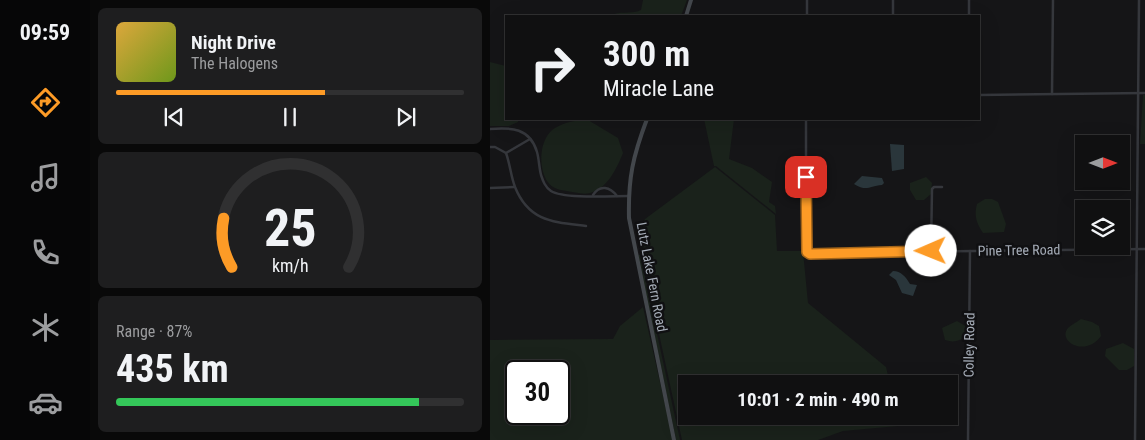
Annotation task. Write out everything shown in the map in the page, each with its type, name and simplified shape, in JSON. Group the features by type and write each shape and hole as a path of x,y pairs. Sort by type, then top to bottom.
{"main road":[{"path":"686,15 691,0"},
{"name":"Lutz Lake Fern Road","path":"648,120 630,170 629,218 674,440"}],"street":[{"path":"807,0 807,15"},
{"path":"893,0 893,15"},
{"path":"969,0 969,15"},
{"path":"1052,94 1053,0"},
{"path":"1135,440 1139,0"},
{"path":"980,95 1145,93"},
{"name":"Pine Tree Road","path":"806,120 806,250 810,254 1145,249"},
{"path":"490,129 508,128 521,131 530,139 536,151 543,182 551,191 563,195 628,196"},
{"path":"506,153 530,139"},
{"path":"490,147 495,147 506,153 514,187 523,202 536,214 547,220 586,226"},
{"path":"490,188 514,187"},
{"path":"594,195 599,188 604,187 611,189 617,196"},
{"path":"931,251 932,189 934,187 942,187"},
{"name":"Colley Road","path":"968,440 970,251"}],"shaded area":[{"path":"643,0 687,0 681,15 612,15 641,10"},
{"path":"490,62 505,66 505,120 518,120 518,122 509,126 490,126"},
{"path":"1143,95 1145,95 1145,144 1140,144"},
{"path":"588,120 618,138 623,153 618,165 606,183 596,191 581,194 556,188 547,181 542,168 543,145 546,138 555,128 563,124"},
{"path":"704,120 734,120 729,159 752,168 772,182 769,202 775,206 776,214 716,166 714,166"},
{"path":"890,144 904,145 904,169 892,171"},
{"path":"715,167 775,215 777,251 803,251 808,303 886,367 888,375 678,375 678,422 637,232 645,219"},
{"path":"862,176 882,178 884,183 865,188 854,184"},
{"path":"926,177 932,183 931,194 924,200 916,200 910,190 910,183"},
{"path":"985,199 992,199 998,202 1006,224 1004,232 983,233 976,219 976,208 977,204"},
{"path":"638,255 640,255 680,440 676,440"},
{"path":"893,271 903,275 910,284 917,285 913,296 902,293 896,280 889,275"},
{"path":"643,307 673,440 490,440 490,340 613,339 620,326"},
{"path":"1081,319 1099,326 1101,336 1095,343 1081,347 1069,342 1066,338 1066,333 1068,328"},
{"path":"957,321 967,327 968,335 957,341 945,340 942,328"},
{"path":"1123,343 1134,349 1134,366 1127,370 1119,370 1105,356 1106,349"},
{"path":"679,425 909,425 843,431 818,440 682,440"}],"route":[{"path":"806,177 806,250 810,254 931,251"}]}
